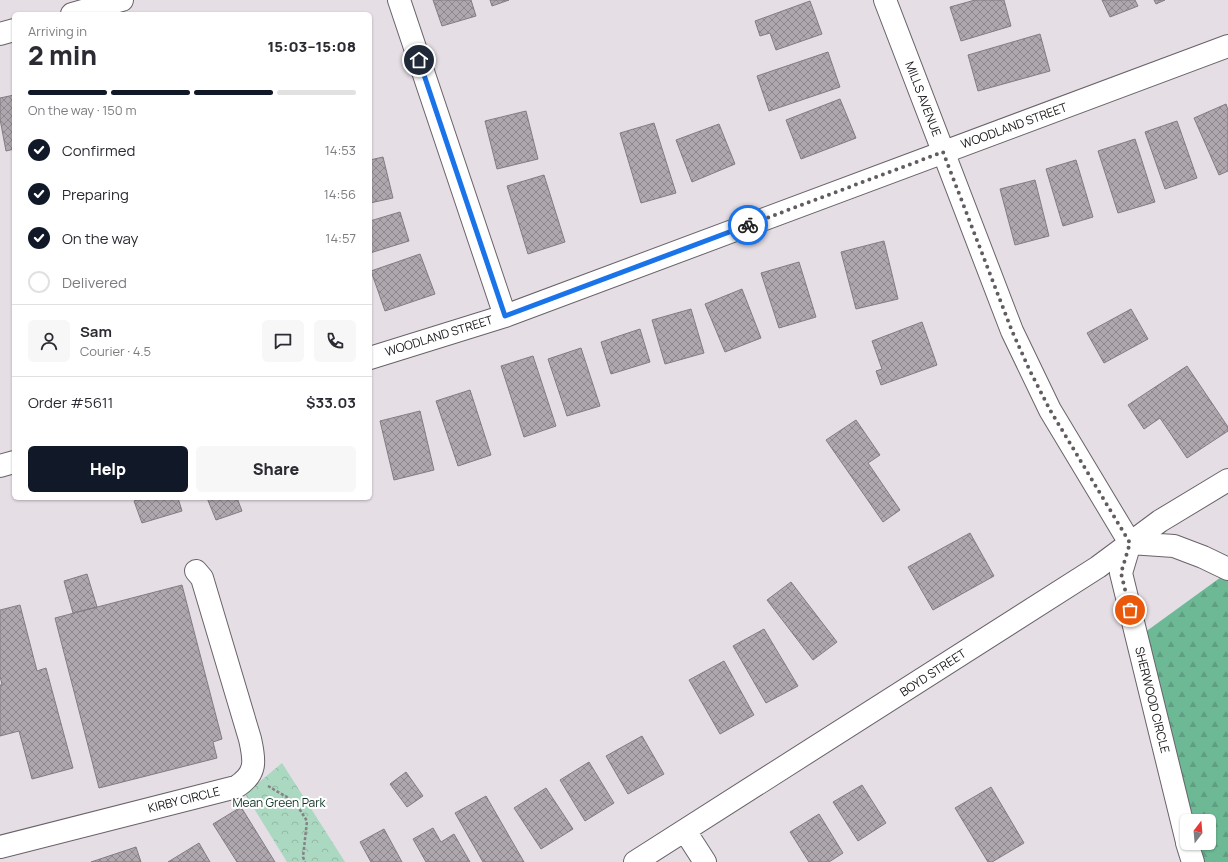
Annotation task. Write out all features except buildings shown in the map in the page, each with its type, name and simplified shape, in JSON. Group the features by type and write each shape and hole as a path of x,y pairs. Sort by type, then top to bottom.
{"street":[{"path":"79,12 122,0"},
{"path":"399,0 505,316"},
{"name":"MILLS AVENUE","path":"885,0 1012,331 1030,371 1050,410 1130,543"},
{"path":"0,34 12,31"},
{"name":"WOODLAND STREET","path":"372,357 505,316 1228,46"},
{"path":"0,466 12,463"},
{"name":"BOYD STREET","path":"635,862 1098,567 1160,521 1228,480"},
{"path":"1130,543 1174,546 1203,557 1228,569"},
{"name":"SHERWOOD CIRCLE","path":"1130,543 1121,573 1180,814"},
{"path":"196,571 202,578 250,739 254,758 253,767 249,775"},
{"name":"KIRBY CIRCLE","path":"0,847 236,787 249,775"},
{"path":"685,831 705,862"},
{"name":"SHERWOOD CIRCLE","path":"1189,850 1193,862"}],"path":[{"path":"249,775 295,802 307,821 303,858 305,862"}],"green space":[{"path":"1228,572 1228,862 1193,862 1189,850 1216,850 1216,814 1185,814 1137,638"},
{"name":"Mean Green Park","path":"282,763 345,862 287,862 245,794"}],"way so far":[{"path":"748,225 943,152 1012,331 1030,371 1050,410 1130,543 1121,573 1130,610"}],"route":[{"path":"419,60 505,316 748,225"}]}
